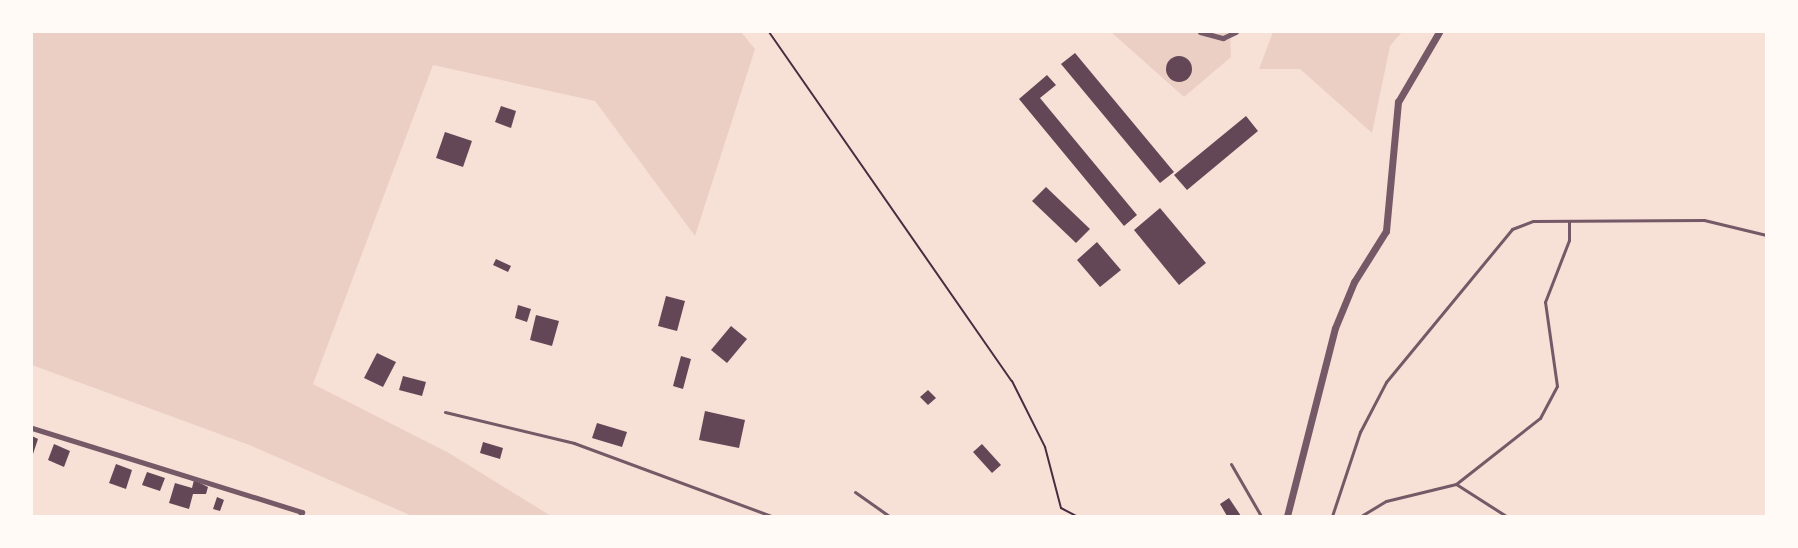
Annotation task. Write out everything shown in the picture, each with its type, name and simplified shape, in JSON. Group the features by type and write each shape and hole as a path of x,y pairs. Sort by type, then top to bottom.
{"street":[{"path":"1200,32 1223,38 1236,32"},
{"path":"1287,516 1335,328 1354,282 1386,231 1398,102 1439,32"},
{"path":"32,428 302,512 300,516"}],"lane":[{"path":"1332,516 1360,432 1386,382 1484,257 1512,229 1533,221 1704,220 1767,235"},
{"path":"1361,516 1386,501 1456,484 1540,418 1557,386 1545,302 1569,240 1569,221"},
{"path":"445,412 574,443 771,516"},
{"path":"1231,464 1261,516"},
{"path":"1456,484 1506,516"},
{"path":"855,492 889,516"}],"path":[{"path":"769,32 1012,381 1045,447 1061,508 1076,516"}],"shaded area":[{"path":"32,32 741,32 755,49 695,236 595,101 433,65 313,384 449,453 551,516 412,516 252,446 32,365"},
{"path":"1111,32 1230,32 1231,57 1184,97"},
{"path":"1273,32 1402,32 1390,46 1372,133 1300,69 1259,69"}],"building":[{"path":"1075,53 1174,172 1160,183 1061,64"},
{"path":"1179,56 1188,60 1192,69 1188,78 1179,82 1170,78 1166,69 1170,60"},
{"path":"1047,75 1056,85 1040,98 1137,215 1124,226 1019,99"},
{"path":"501,106 516,111 511,128 495,122"},
{"path":"1246,116 1258,131 1187,190 1174,175"},
{"path":"445,132 472,141 463,167 436,158"},
{"path":"1046,187 1090,229 1076,243 1032,201"},
{"path":"1160,208 1206,263 1179,285 1134,230"},
{"path":"1097,242 1121,270 1100,287 1077,260"},
{"path":"496,259 511,266 508,272 493,265"},
{"path":"666,296 685,301 677,331 658,326"},
{"path":"518,305 531,309 527,322 515,318"},
{"path":"536,315 559,321 552,346 530,340"},
{"path":"731,326 747,339 727,363 711,350"},
{"path":"377,353 396,362 383,387 364,378"},
{"path":"681,356 691,359 683,389 673,386"},
{"path":"403,376 426,382 422,396 399,390"},
{"path":"928,390 936,398 928,405 920,397"},
{"path":"705,411 745,420 739,448 699,440"},
{"path":"597,423 627,432 622,447 592,438"},
{"path":"32,436 38,439 32,457"},
{"path":"483,442 503,448 500,459 480,453"},
{"path":"54,444 70,451 64,467 48,460"},
{"path":"982,444 1001,465 992,473 973,452"},
{"path":"116,464 132,470 126,489 109,483"},
{"path":"147,472 165,478 160,491 142,485"},
{"path":"194,480 208,487 206,494 193,494 189,509 169,503 175,483 192,488"},
{"path":"217,497 224,500 220,511 213,509"},
{"path":"1229,498 1241,516 1227,516 1220,504"}]}
